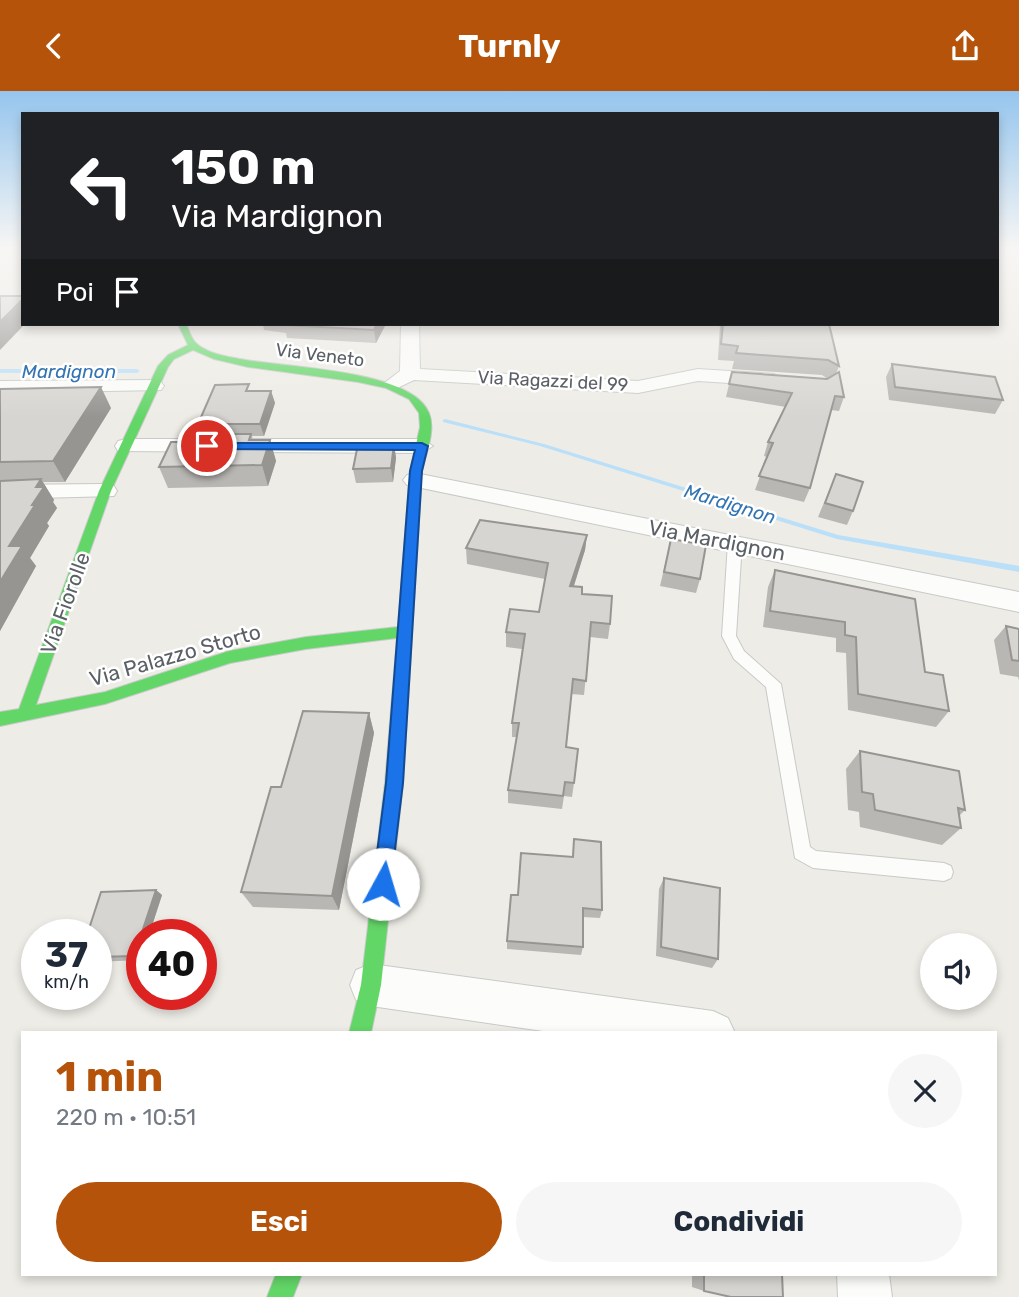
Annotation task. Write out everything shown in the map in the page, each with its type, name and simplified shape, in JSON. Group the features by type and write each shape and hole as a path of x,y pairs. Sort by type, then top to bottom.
{"street":[{"path":"182,326 193,346"},
{"path":"401,379 410,326"},
{"name":"Via Veneto","path":"193,346 226,362 401,379 422,403 425,420 422,446"},
{"name":"Via Fiorolle","path":"25,714 105,491 154,386 171,357 193,346"},
{"name":"Via Ragazzi del 99","path":"401,379 638,387 698,375 799,382"},
{"path":"0,387 154,386"},
{"path":"126,446 422,446 415,480 394,783 371,985 360,1031"},
{"name":"Via Mardignon","path":"415,480 735,543 1019,603"},
{"path":"0,492 105,491"},
{"name":"Via Palazzo Storto","path":"0,719 105,698 229,657 306,643 404,632"},
{"path":"371,985 699,1031"},
{"path":"280,1297 288,1276"},
{"path":"863,1276 865,1297"}],"lane":[{"path":"735,543 729,636 739,655 772,684 802,852 813,859 944,871"}],"building":[{"path":"0,305 17,305 0,322"},
{"path":"302,326 376,326 374,330"},
{"path":"723,326 829,326 839,366 828,360 736,353 738,346 721,344"},
{"path":"892,364 995,377 1003,400 895,387"},
{"path":"732,372 827,379 839,372 844,397 835,396 810,488 759,476 773,443 768,442 792,393 729,384"},
{"path":"249,384 246,391 271,391 260,424 198,424 215,385"},
{"path":"101,387 53,461 0,462 0,389"},
{"path":"187,434 251,434 249,440 270,440 262,465 159,467 171,442 183,442"},
{"path":"358,444 394,444 391,468 353,469"},
{"path":"836,474 863,482 853,511 825,503"},
{"path":"41,479 36,487 44,487 9,546 22,546 0,582 0,481"},
{"path":"480,520 587,535 570,586 582,587 582,594 612,596 610,624 591,622 586,681 573,679 566,747 578,749 574,783 565,782 563,796 508,790 519,723 512,723 525,634 506,632 510,609 539,612 548,563 466,548"},
{"path":"671,539 706,545 700,579 664,572"},
{"path":"775,570 915,599 925,672 943,675 949,711 858,694 856,637 845,635 845,622 770,611"},
{"path":"1006,626 1019,629 1019,661 1012,660"},
{"path":"303,711 369,713 332,896 241,892 271,787 281,787"},
{"path":"860,751 959,771 965,810 958,808 961,828 875,810 873,794 862,792"},
{"path":"574,839 601,842 602,910 583,908 583,947 507,941 511,895 518,895 521,853 573,857"},
{"path":"664,878 720,888 718,959 661,947"},
{"path":"156,890 146,919 126,919 126,956 112,957 112,919 92,919 101,892"},
{"path":"704,1276 782,1276 783,1297 731,1297 704,1291"}],"waterway":[{"name":"Mardignon","path":"0,371 137,371"},
{"name":"Mardignon","path":"445,421 542,445 837,537 1019,569"}],"traffic: fast":[{"path":"183,326 195,347 217,357 389,386 413,397 424,413 425,435 416,471 394,783 371,985 360,1031"},
{"path":"25,714 105,491 163,366 171,357 193,346"},
{"path":"0,719 105,698 229,657 306,643 404,632"},
{"path":"280,1297 288,1276"}],"route":[{"path":"207,446 422,446 416,471 394,783 383,884"}]}
